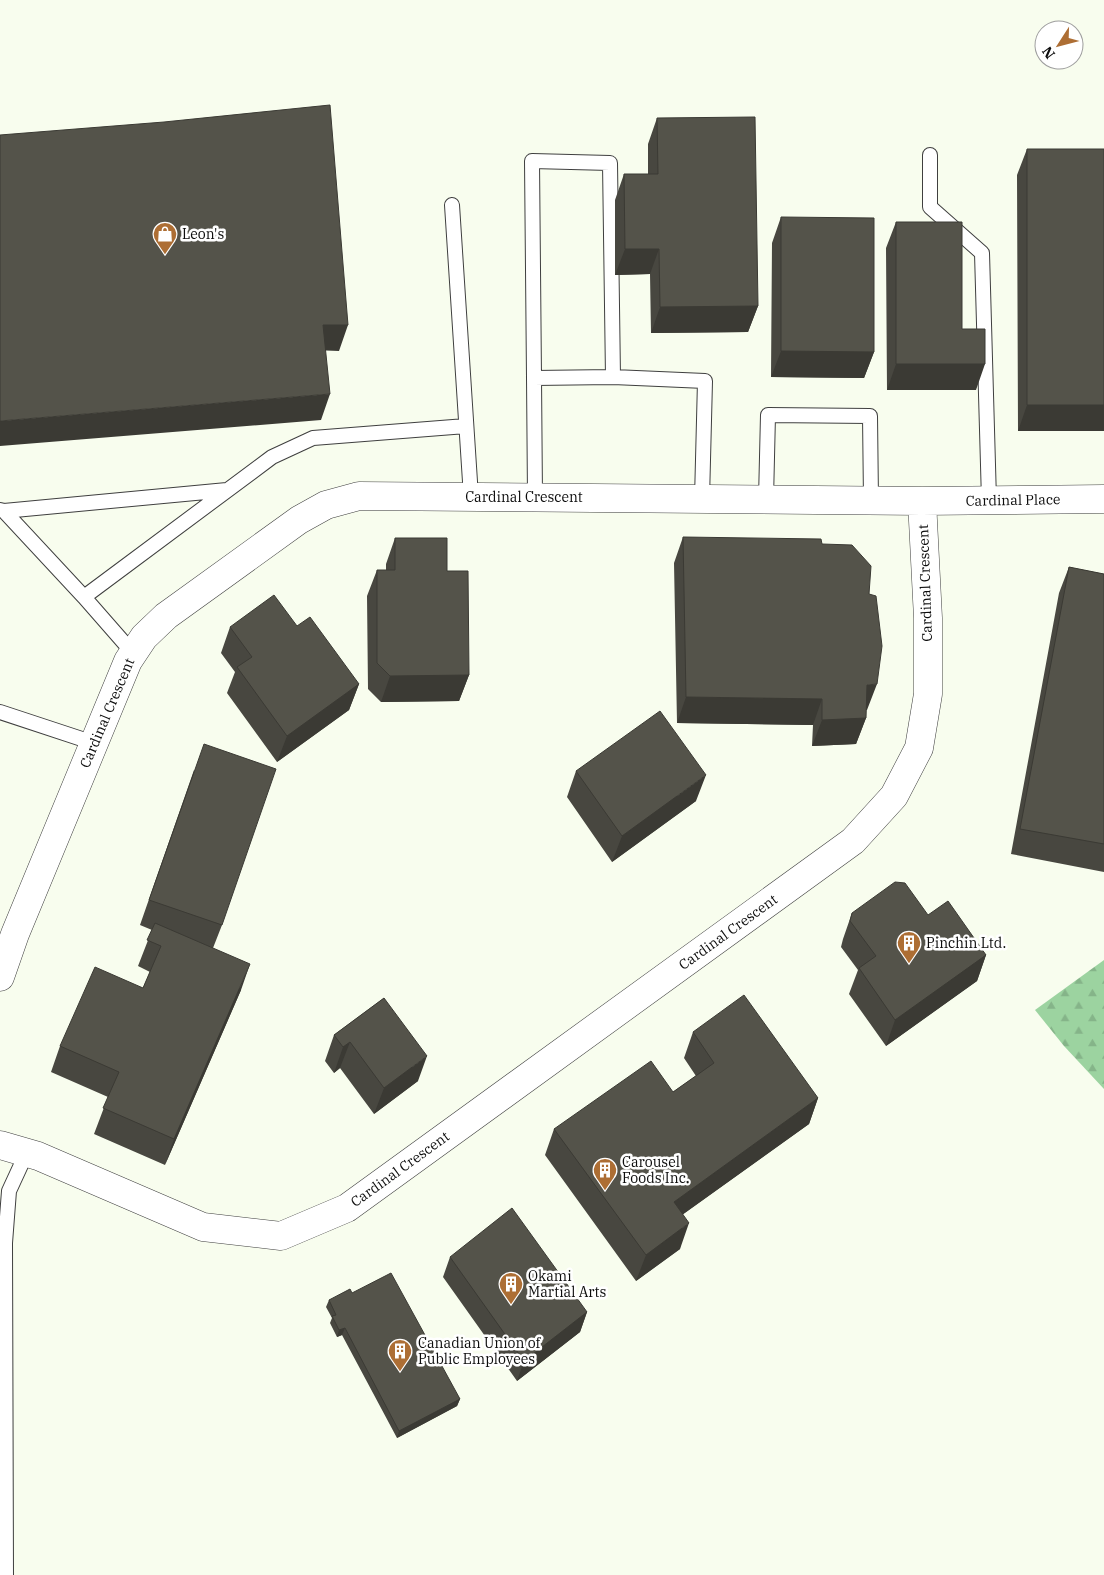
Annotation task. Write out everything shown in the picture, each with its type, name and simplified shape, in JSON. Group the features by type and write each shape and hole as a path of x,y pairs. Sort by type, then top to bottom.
{"street":[{"name":"Cardinal Crescent","path":"0,977 15,934 128,661 144,636 166,616 299,520 326,505 359,496 922,501 928,618 928,694 919,748 894,796 852,841 347,1208 281,1236 203,1227 27,1152 0,1146"},
{"name":"Cardinal Place","path":"922,501 1104,499"}],"lane":[{"path":"930,155 930,207 982,253 989,500"},
{"path":"535,498 532,161 610,163 612,377"},
{"path":"452,205 471,497"},
{"path":"534,378 612,377 705,381 702,499"},
{"path":"766,499 768,415 870,416 870,500"},
{"path":"84,597 272,456 313,438 466,426"},
{"path":"2,510 227,490"},
{"path":"2,510 84,597 133,654"},
{"path":"0,712 94,742"},
{"path":"6,1575 3,1423 3,1242 9,1190 27,1152"}],"green space":[{"path":"1104,960 1104,1089 1064,1046 1035,1010"}],"building":[{"name":"Leon's","path":"330,105 348,325 323,325 330,394 0,421 0,135 164,122"},
{"path":"755,117 758,306 660,307 659,249 625,249 624,174 658,174 657,118"},
{"path":"1027,149 1104,149 1104,405 1027,405"},
{"path":"781,217 874,218 874,352 781,351"},
{"path":"896,222 962,222 962,329 985,329 985,364 896,364"},
{"path":"683,537 821,539 822,544 852,545 871,566 869,594 876,596 882,646 877,684 867,685 866,718 822,720 822,699 686,697"},
{"path":"395,538 447,538 447,571 468,571 469,675 390,676 377,663 377,570 395,570"},
{"path":"1069,567 1104,574 1104,844 1020,829"},
{"path":"274,595 297,626 310,617 359,684 287,736 237,667 252,657 230,627"},
{"path":"660,711 706,775 622,836 576,771"},
{"path":"204,744 276,769 222,925 149,900"},
{"name":"Pinchin Ltd.","path":"895,882 905,883 928,915 948,901 986,955 895,1020 859,968 876,956 850,921 852,913"},
{"path":"155,923 250,964 174,1139 103,1108 119,1072 60,1046 95,967 143,988 161,946 147,940"},
{"path":"744,995 818,1098 674,1202 689,1223 646,1255 554,1129 651,1061 673,1092 714,1063 693,1032"},
{"path":"384,998 427,1056 384,1088 350,1042 343,1047 334,1035"},
{"name":"Okami Martial Arts","path":"512,1208 587,1312 524,1361 450,1257"},
{"name":"Canadian Union of Public Employees","path":"391,1273 460,1399 399,1431 345,1328 339,1330 332,1316 336,1315 329,1300 350,1289 352,1293"}],"place":[{"name":"Leon's","path":"165,255"},
{"name":"Pinchin Ltd.","path":"909,964"},
{"name":"Carousel Foods Inc.","path":"605,1191"},
{"name":"Okami Martial Arts","path":"511,1305"},
{"name":"Canadian Union of Public Employees","path":"400,1372"}]}
